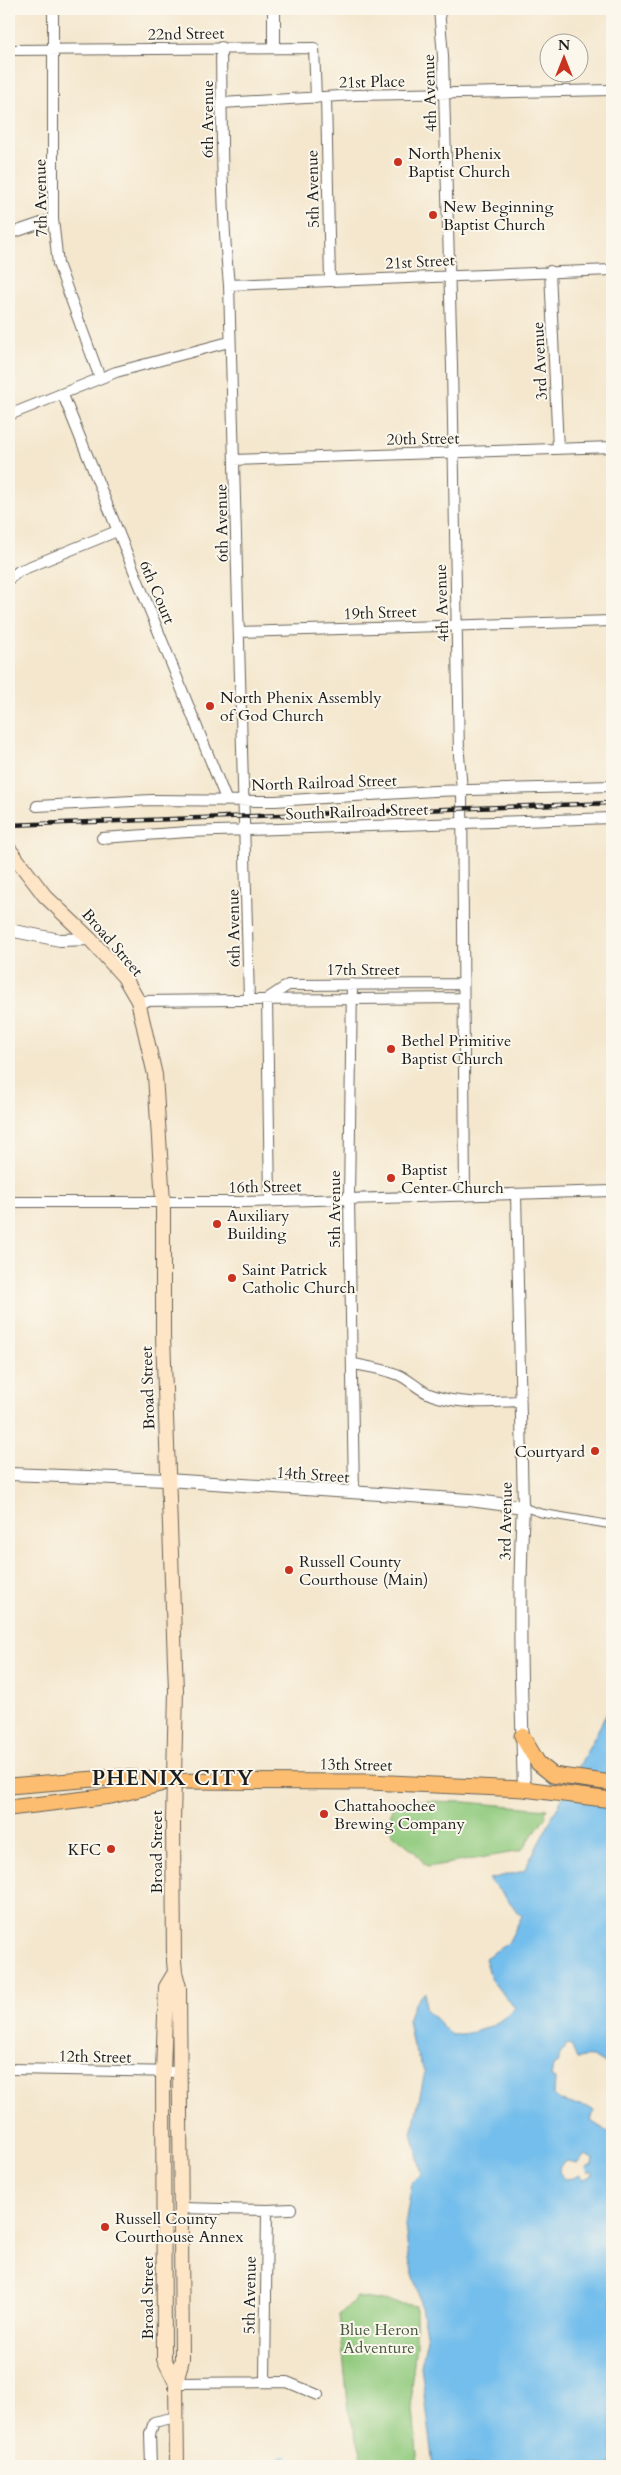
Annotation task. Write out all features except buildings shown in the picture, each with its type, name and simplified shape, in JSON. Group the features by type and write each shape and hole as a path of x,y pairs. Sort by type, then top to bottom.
{"main road":[{"name":"Broad Street","path":"10,851 45,896 90,939 124,977 138,1001 155,1074 163,1202 162,1308 176,1690 174,1781 175,1972 180,1987 182,2359 176,2383 177,2466"},
{"path":"522,1736 538,1763 553,1775 612,1784"},
{"name":"13th Street","path":"9,1786 119,1777 174,1781 361,1782 530,1790 612,1800"},
{"name":"13th Street","path":"9,1808 111,1796 174,1781"},
{"name":"Broad Street","path":"175,1972 166,1987 163,2072 164,2359 176,2383"}],"street":[{"name":"7th Avenue","path":"53,9 53,219 60,270 100,378"},
{"path":"274,9 274,47"},
{"name":"4th Avenue","path":"439,9 444,94 459,755 462,790 464,1196"},
{"name":"22nd Street","path":"9,50 221,47 314,48 321,97"},
{"name":"6th Avenue","path":"221,47 221,147 224,242 229,285 229,342 245,800 249,999"},
{"name":"21st Place","path":"222,103 321,97 612,90"},
{"name":"5th Avenue","path":"321,97 330,281"},
{"path":"9,234 53,219"},
{"name":"21st Street","path":"229,285 612,270"},
{"name":"3rd Avenue","path":"550,271 558,407 558,449"},
{"path":"9,415 137,365 229,342"},
{"name":"6th Court","path":"63,395 226,799"},
{"name":"20th Street","path":"234,460 612,447"},
{"path":"9,579 19,571 117,531"},
{"name":"19th Street","path":"239,632 457,624 612,621"},
{"name":"North Railroad Street","path":"37,806 136,800 226,799 275,801 462,790 612,786"},
{"name":"South Railroad Street","path":"102,838 245,830 612,818"},
{"path":"9,930 60,940 90,939"},
{"name":"5th Avenue","path":"352,984 349,1198 354,1364 354,1492"},
{"name":"17th Street","path":"268,999 288,985 463,984"},
{"name":"17th Street","path":"138,1001 463,998"},
{"path":"268,999 270,1201"},
{"name":"16th Street","path":"9,1202 270,1201 612,1191"},
{"name":"3rd Avenue","path":"516,1194 523,1507 520,1559 522,1736 530,1790"},
{"path":"354,1364 400,1375 430,1395 451,1400 471,1402 520,1401"},
{"name":"14th Street","path":"9,1474 167,1480 470,1500 523,1507 541,1513 612,1525"},
{"name":"12th Street","path":"9,2069 181,2072"},
{"path":"181,2208 291,2209"},
{"name":"5th Avenue","path":"265,2381 267,2210"},
{"path":"176,2383 287,2382 318,2395"},
{"path":"151,2466 150,2434 154,2422 176,2416"}],"green space":[{"path":"393,1800 465,1802 547,1809 546,1816 521,1851 427,1867 414,1851 393,1834 389,1826"},
{"name":"Blue Heron Adventure","path":"357,2297 416,2306 416,2346 411,2386 418,2466 365,2466 349,2413 339,2315"}],"water":[{"path":"612,1695 612,2041 607,2036 602,2038 612,2051 612,2072 606,2064 597,2058 582,2057 577,2059 571,2045 566,2044 559,2057 559,2062 553,2066 551,2077 555,2079 554,2095 564,2102 584,2106 594,2111 591,2121 608,2132 612,2131 612,2466 434,2466 421,2366 427,2338 418,2292 409,2260 405,2225 412,2182 422,2174 412,2133 425,2072 413,2047 408,2020 414,2003 425,1992 425,2008 451,2035 470,2033 486,2028 501,2020 515,2008 491,1980 485,1958 508,1943 522,1916 489,1879 524,1871 609,1709","holes":["585,2155 593,2159 592,2165 586,2167 588,2173 592,2171 593,2175 584,2179 579,2175 575,2178 565,2179 559,2172 560,2166 566,2161 578,2163"]}],"waterway":[{"path":"264,2466 285,2457 303,2466"}],"railway":[{"path":"9,825 612,803"}],"place":[{"name":"North Phenix Baptist Church","path":"398,162"},
{"name":"New Beginning Baptist Church","path":"433,215"},
{"name":"North Phenix Assembly of God Church","path":"210,706"},
{"name":"Bethel Primitive Baptist Church","path":"391,1049"},
{"name":"Baptist Center Church","path":"391,1178"},
{"name":"Auxiliary Building","path":"217,1224"},
{"name":"Saint Patrick Catholic Church","path":"232,1278"},
{"name":"Courtyard","path":"595,1451"},
{"name":"Russell County Courthouse (Main)","path":"289,1570"},
{"name":"Chattahoochee Brewing Company","path":"324,1814"},
{"name":"KFC","path":"111,1849"},
{"name":"Russell County Courthouse Annex","path":"105,2227"}],"district":[{"name":"PHENIX CITY","path":"173,1778"}]}
